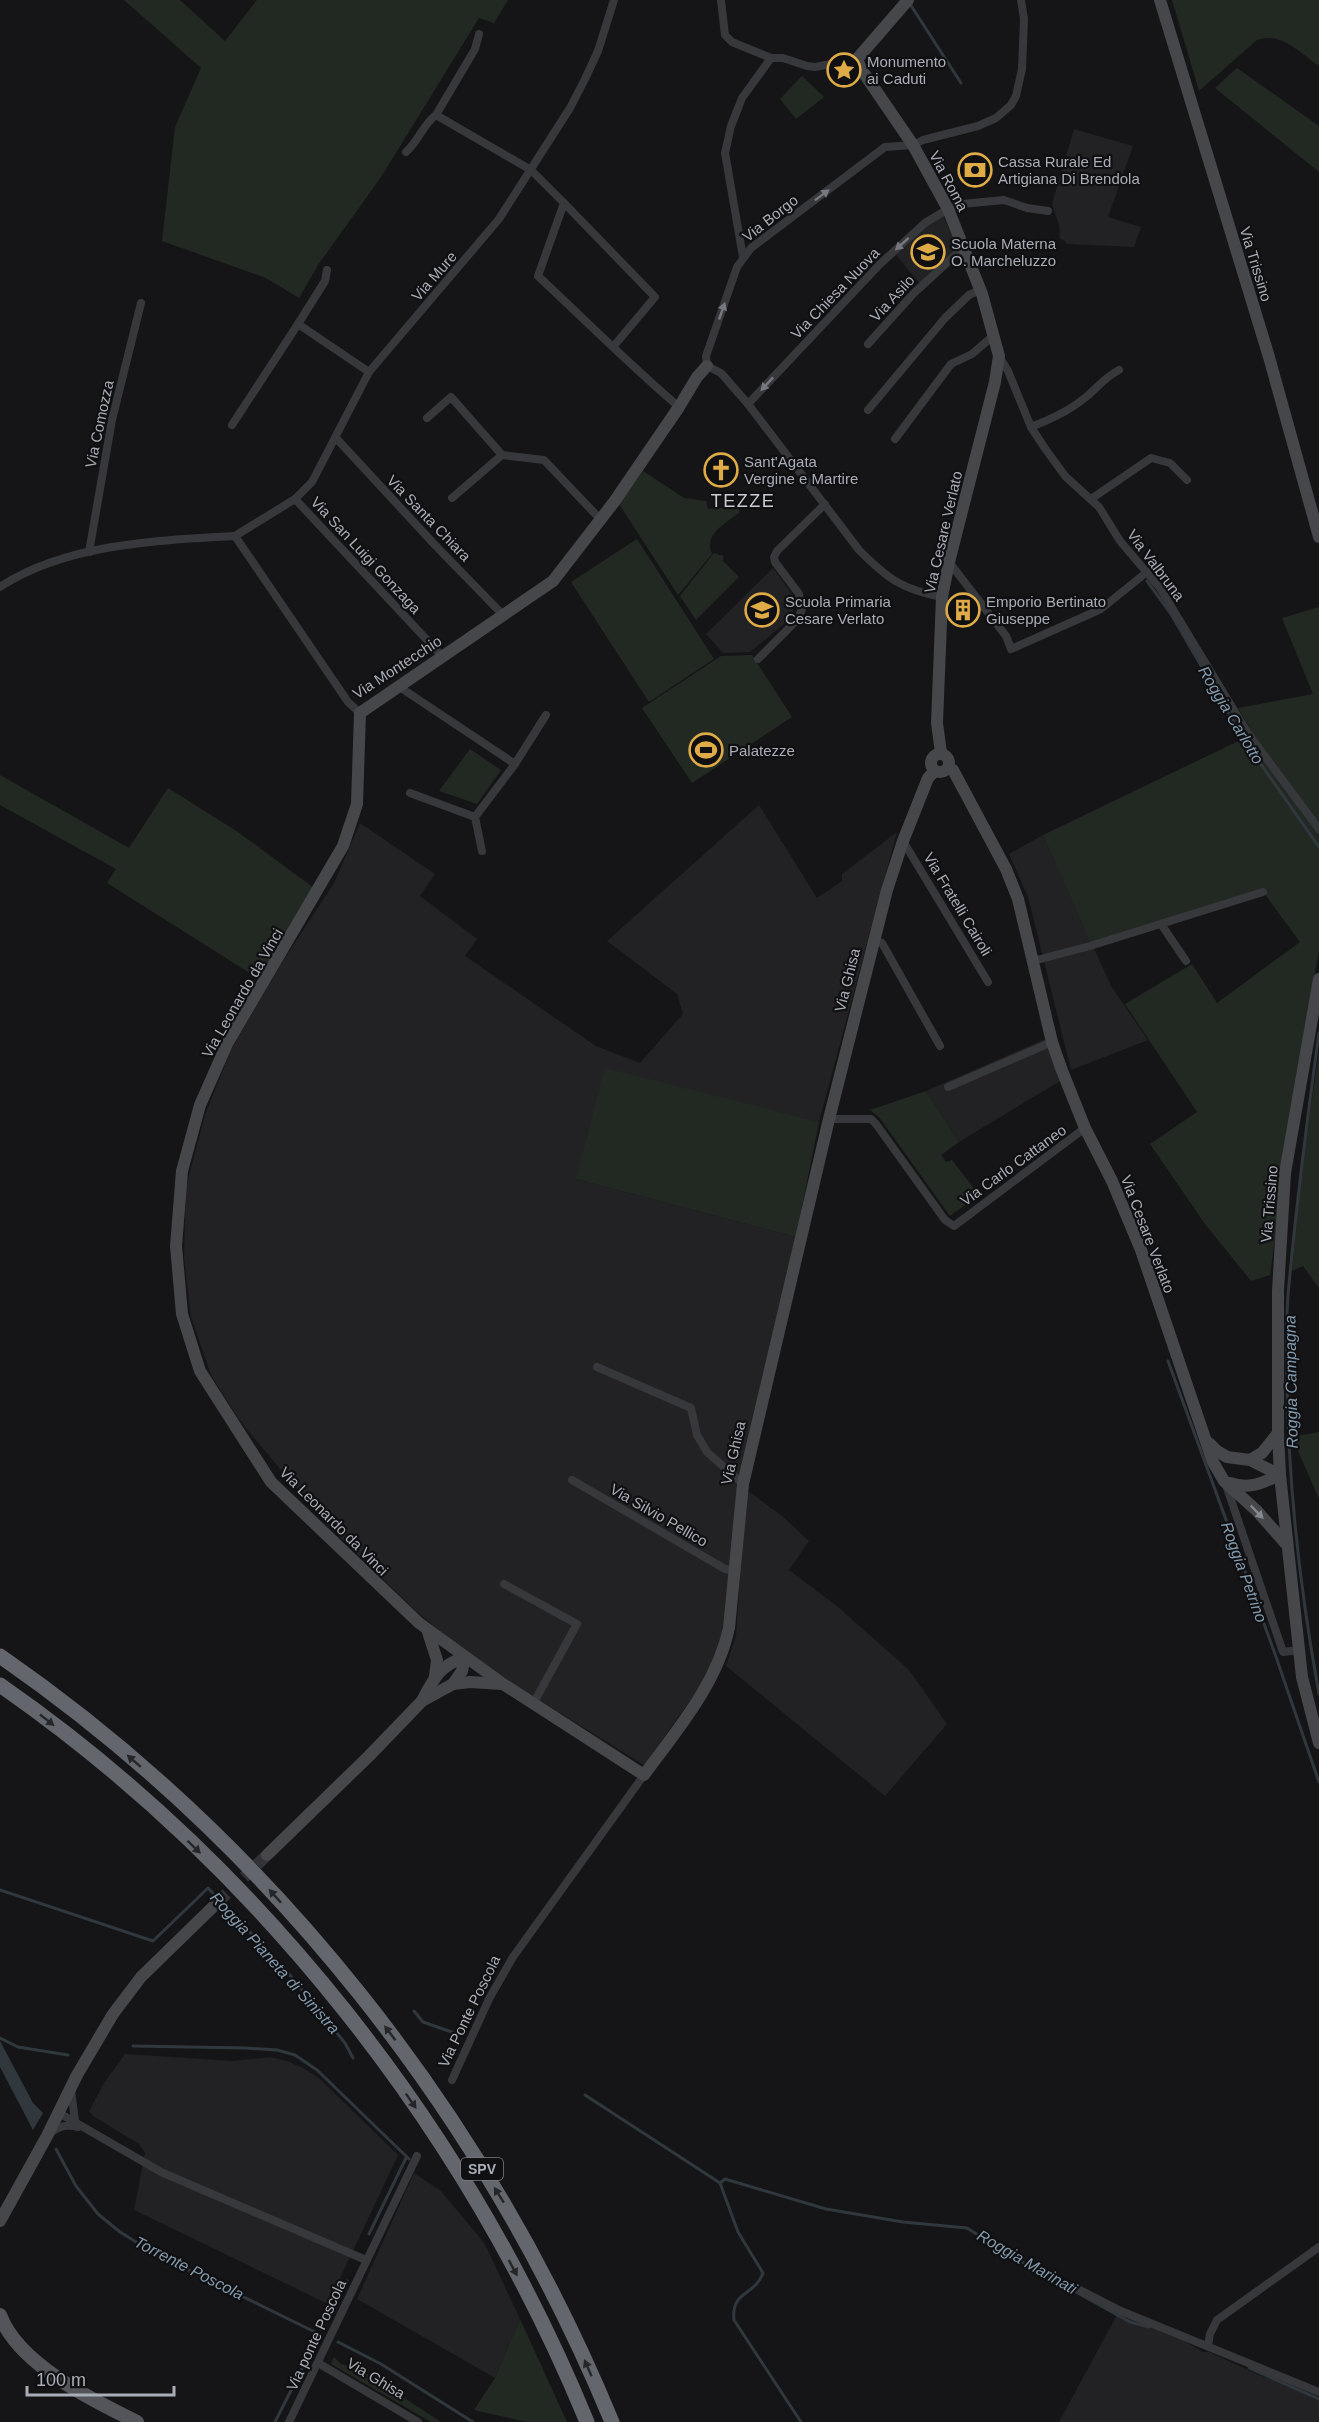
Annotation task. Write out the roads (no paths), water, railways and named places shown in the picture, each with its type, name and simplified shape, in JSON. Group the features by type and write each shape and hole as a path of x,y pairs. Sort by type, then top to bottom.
{"highway":[{"name":"SPV","path":"0,1656 72,1710 160,1783 236,1855 314,1940 367,2003 415,2067 505,2205 561,2312 612,2422"},
{"name":"SPV","path":"0,1685 100,1762 167,1821 236,1888 298,1956 383,2062 469,2190 532,2303 587,2422"}],"main road":[{"path":"0,2315 3,2329 40,2364 63,2381 136,2422"}],"street":[{"name":"Via Mure","path":"235,536 296,499 312,482 369,372 499,219 570,108 598,51 614,0"},
{"path":"721,0 725,35 732,42 771,58 783,58 815,67 857,59 908,0"},
{"name":"Via Borgo","path":"707,366 706,356 737,267 751,248 885,147 913,145 986,123 1011,105 1016,96 1022,69 1024,19 1021,0"},
{"name":"Via Trissino","path":"1160,0 1269,357 1319,537"},
{"path":"406,152 413,146 428,120 436,115 475,49 479,34"},
{"path":"743,257 725,153 731,126 742,98 771,58"},
{"name":"Via Roma","path":"857,59 861,69 913,145 948,208 981,290 999,356 1008,371 1031,427 1044,447"},
{"path":"436,115 531,170 654,297 613,347"},
{"path":"948,208 963,204 1004,200 1048,212"},
{"path":"564,203 538,276 679,407"},
{"name":"Via Chiesa Nuova","path":"748,404 880,264 925,223 948,208"},
{"name":"Via Asilo","path":"868,344 913,294 964,247"},
{"path":"232,425 325,281 327,270"},
{"path":"868,410 945,318 969,295 981,290"},
{"name":"Via Comozza","path":"89,552 112,420 141,303"},
{"path":"298,324 369,372"},
{"path":"895,439 951,364 972,354 993,336"},
{"name":"Via Cesare Verlato","path":"941,753 937,723 942,597 995,382 999,356"},
{"path":"707,366 721,373 748,404 859,550 879,570 898,584 917,592 942,597"},
{"name":"Via Montecchio","path":"235,536 348,702 360,712 553,581 601,520 697,377 707,366"},
{"path":"1031,427 1073,407 1110,374 1119,370"},
{"path":"427,417 451,397 502,455 544,460 601,520"},
{"name":"Via Santa Chiara","path":"336,438 503,615"},
{"name":"Via Valbruna","path":"1044,447 1065,476 1099,507 1120,541 1160,588 1249,735 1319,829"},
{"path":"452,498 502,455"},
{"path":"1091,499 1151,458 1170,463 1186,480"},
{"name":"Via San Luigi Gonzaga","path":"296,499 442,656"},
{"path":"758,659 798,619 802,609 799,594 775,562 774,557 777,551 825,504"},
{"path":"0,587 20,574 56,560 89,552 169,539 235,536"},
{"path":"949,562 1005,636 1011,648 1101,609 1147,572"},
{"path":"398,686 514,764"},
{"name":"Via Leonardo da Vinci","path":"360,712 357,804 343,846 226,1044 200,1105 182,1171 176,1246 182,1314 200,1371 271,1482 339,1549 426,1628 503,1684 644,1775"},
{"path":"482,851 475,817 546,716"},
{"name":"Via Cesare Verlato","path":"935,771 931,766 931,760 935,755 941,753 948,757 948,768 953,770 1006,868 1021,908 1052,1042 1085,1128 1130,1224 1213,1462 1224,1481 1283,1652 1299,1650"},
{"path":"935,771 940,772 948,768"},
{"name":"Via Ghisa","path":"533,1925 690,1712 718,1663 729,1628 743,1484 829,1119 874,941 903,841 928,778 935,771"},
{"path":"410,793 475,817"},
{"name":"Via Fratelli Cairoli","path":"903,841 988,982"},
{"path":"1033,961 1263,892"},
{"path":"1161,924 1186,962"},
{"name":"Via Ghisa","path":"874,941 882,943 940,1046"},
{"name":"Via Trissino","path":"1278,1433 1278,1291 1286,1173 1319,979"},
{"path":"948,1087 1052,1042"},
{"name":"Via Carlo Cattaneo","path":"829,1119 871,1119 945,1220 954,1226 1085,1128"},
{"path":"597,1367 691,1408 697,1435 707,1452 743,1484"},
{"path":"1250,1460 1262,1453 1278,1433"},
{"path":"1278,1433 1280,1475 1302,1677 1319,1743"},
{"path":"1207,1440 1217,1451 1227,1457 1250,1460 1280,1475"},
{"path":"1224,1481 1243,1488 1280,1475"},
{"name":"Via Silvio Pellico","path":"572,1480 725,1569 734,1570"},
{"name":"Via Cesare Verlato","path":"1224,1481 1257,1511 1287,1545"},
{"path":"504,1584 577,1624 533,1704"},
{"path":"426,1628 437,1660 435,1677"},
{"path":"267,1855 422,1701 435,1677 447,1664 465,1657"},
{"path":"453,1684 462,1671 465,1657"},
{"path":"422,1701 453,1684 470,1682 503,1684"},
{"path":"0,2221 83,2065 113,2014 141,1977 218,1902"},
{"name":"Via Ponte Poscola","path":"452,2080 489,1999 533,1925"},
{"path":"71,2090 78,2125"},
{"path":"59,2113 161,2172 366,2260 417,2156"},
{"path":"47,2136 57,2127 78,2125"},
{"path":"1208,2346 1210,2334 1217,2320 1319,2247"},
{"name":"Via ponte Poscola","path":"289,2422 366,2260"},
{"path":"1080,2290 1121,2311 1319,2392"},
{"name":"Via Ghisa","path":"318,2363 418,2422"}],"waterway":[{"path":"910,4 961,83"},
{"name":"Roggia Carlotto","path":"1147,581 1171,614 1246,743 1319,847"},
{"name":"Roggia Campagna","path":"1319,1033 1288,1295 1287,1336 1288,1417 1293,1497 1306,1616 1319,1694"},
{"name":"Roggia Petrino","path":"1168,1361 1274,1651 1319,1782"},
{"name":"Roggia Pianeta di Sinistra","path":"0,1890 153,1941 208,1888 285,1969 345,2043 353,2058"},
{"name":"Roggia Pianeta di Sinistra","path":"414,2011 423,2022 460,2035"},
{"name":"Torrente Poscola","path":"0,2038 18,2047 68,2055"},
{"name":"Torrente Poscola","path":"133,2046 246,2048 277,2050 295,2055 317,2070 409,2159"},
{"name":"Roggia Pianeta di Sinistra","path":"585,2095 720,2183 738,2232 763,2273 759,2281 739,2298 734,2310 734,2320 801,2422"},
{"name":"Torrente Poscola","path":"56,2149 76,2186 98,2214 120,2232 154,2253 321,2335"},
{"name":"Roggia Pianeta di Sinistra","path":"369,2234 406,2158"},
{"name":"Roggia Marinati","path":"720,2183 725,2179 826,2209 903,2222 967,2228 1013,2257 1130,2322 1149,2327"},
{"name":"Roggia Pianeta di Sinistra","path":"341,2293 347,2281"},
{"name":"Torrente Poscola","path":"338,2342 381,2364 473,2422"},
{"name":"Roggia Pianeta di Sinistra","path":"275,2422 305,2363"},
{"name":"Roggia Marinati","path":"1249,2368 1319,2399"}],"tunnel":[{"path":"218,1902 267,1855"}],"place":[{"name":"Monumento ai Caduti","path":"844,70"},
{"name":"Cassa Rurale Ed Artigiana Di Brendola","path":"975,170"},
{"name":"Scuola Materna O. Marcheluzzo","path":"928,252"},
{"name":"Sant'Agata Vergine e Martire","path":"721,470"},
{"name":"Scuola Primaria Cesare Verlato","path":"762,610"},
{"name":"Emporio Bertinato Giuseppe","path":"963,610"},
{"name":"Palatezze","path":"706,750"}],"district":[{"name":"TEZZE","path":"743,501"}]}
